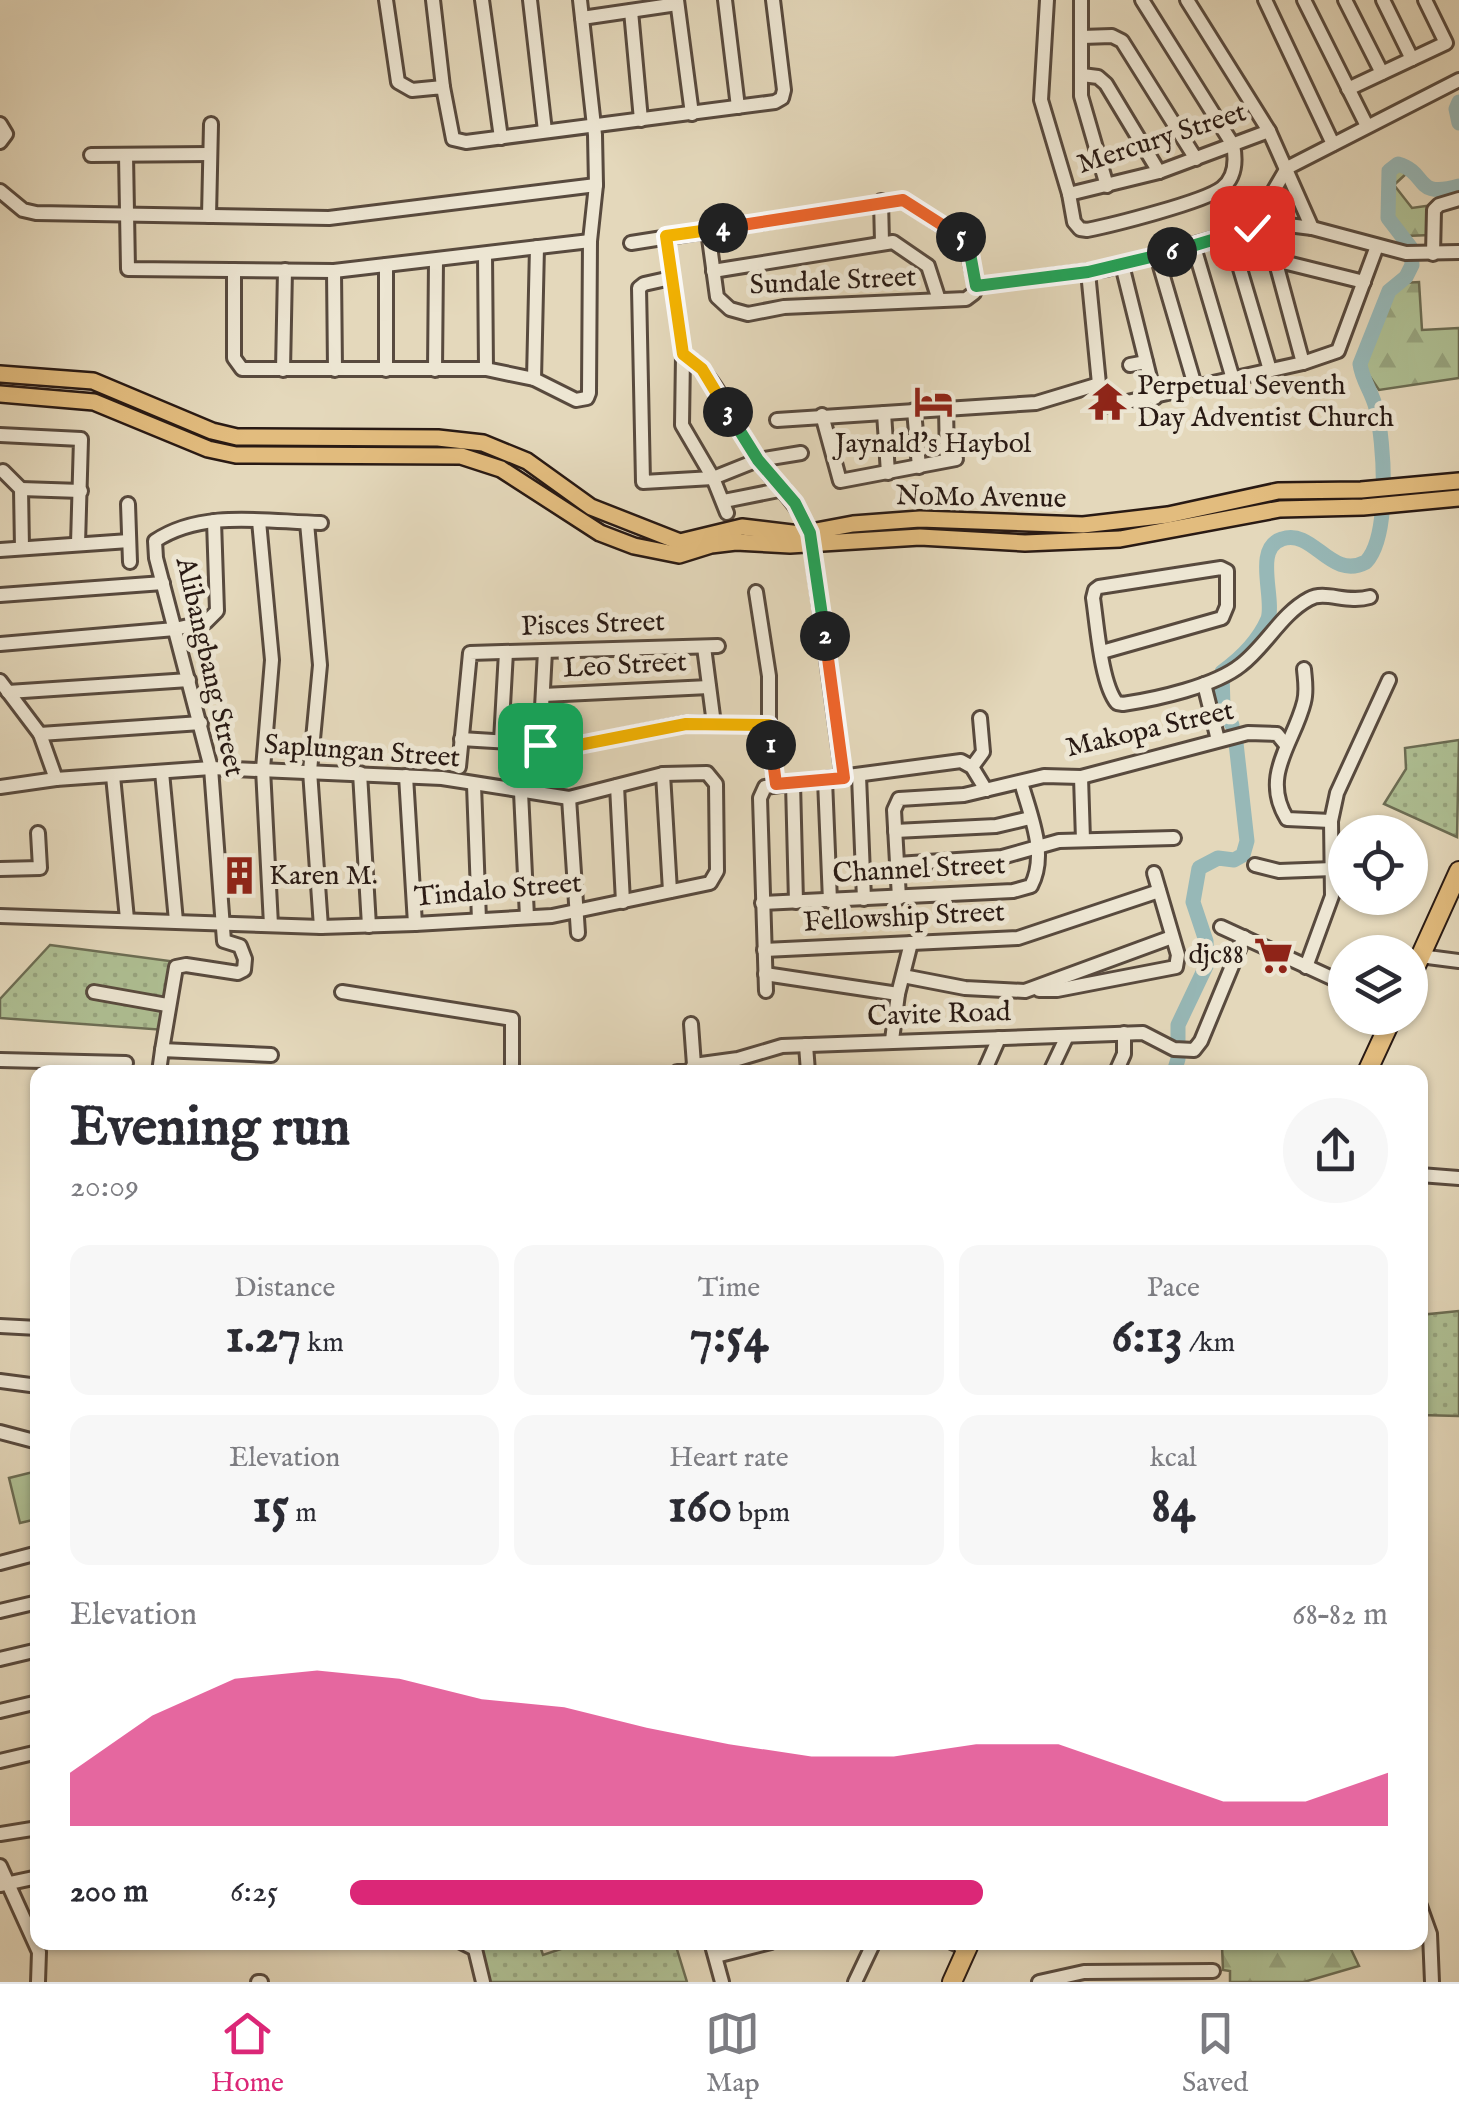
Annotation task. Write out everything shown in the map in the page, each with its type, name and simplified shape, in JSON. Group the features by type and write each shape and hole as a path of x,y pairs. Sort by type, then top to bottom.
{"highway":[{"path":"1428,939 1459,871"},
{"path":"1370,1065 1384,1035"},
{"path":"952,1982 962,1950"}],"main road":[{"name":"NoMo Avenue","path":"0,374 93,382 212,431 237,437 438,438 483,443 526,461 591,507 680,542 742,526 811,539"},
{"name":"NoMo Avenue","path":"0,394 94,402 208,449 236,455 479,459 517,478 600,532 634,546 670,554 688,554 727,542 811,539 920,537 1086,542 1170,532 1280,509 1362,498 1395,487 1459,480"},
{"name":"NoMo Avenue","path":"1362,498 1396,504 1459,498"}],"street":[{"path":"386,0 398,82 412,90 443,87"},
{"path":"433,0 453,139 466,142 692,114 782,98 773,0"},
{"path":"482,0 501,138"},
{"path":"530,0 545,132"},
{"path":"234,270 236,363 246,370 486,369 534,380 583,400 590,392 590,241 596,186 594,124 580,0"},
{"path":"725,0 738,107"},
{"path":"1047,0 1041,100 1074,222 1080,229 1158,212 1222,188 1236,166 1233,145 1142,0"},
{"path":"1081,0 1081,96 1107,186"},
{"path":"1187,0 1270,131 1312,228"},
{"path":"1264,0 1333,144"},
{"path":"1304,0 1367,126"},
{"path":"1346,0 1382,74"},
{"path":"1383,0 1412,60"},
{"path":"1348,89 1446,43 1424,0"},
{"path":"582,18 677,2 692,114"},
{"path":"631,11 641,120"},
{"path":"1082,37 1112,36 1122,41 1196,159"},
{"path":"1082,75 1098,77 1106,84 1159,172"},
{"path":"1259,227 1287,168 1459,80"},
{"path":"0,124 6,134 0,142"},
{"path":"209,216 212,124"},
{"name":"Mercury Street","path":"1069,194 1159,172 1270,131"},
{"path":"92,155 210,154"},
{"path":"126,155 128,269 334,271 590,241"},
{"path":"0,191 23,210 36,214 329,218 596,186"},
{"path":"1433,254 1436,207 1459,199"},
{"path":"631,244 903,200 962,238 969,248 976,286 1088,272 1259,227 1296,224 1411,254 1459,252"},
{"path":"882,201 882,242"},
{"path":"1259,227 1275,260 1303,364"},
{"path":"708,231 714,271 882,242 904,246 928,266 939,300"},
{"path":"1230,234 1270,370"},
{"path":"666,236 683,354 682,425 726,507 784,489"},
{"path":"1194,246 1233,379"},
{"path":"1088,272 1100,384 1112,407 1303,364 1338,351 1378,246"},
{"path":"534,380 537,248"},
{"path":"485,254 486,369"},
{"path":"1157,256 1196,388"},
{"path":"435,370 436,260"},
{"path":"1275,260 1364,282"},
{"path":"1122,265 1155,398"},
{"path":"386,266 386,370"},
{"path":"283,370 284,270"},
{"path":"334,271 335,370"},
{"name":"Sundale Street","path":"714,271 717,296 723,304 748,314 784,308 966,299 974,294 976,286"},
{"path":"670,278 639,288 640,478 647,484 713,478 758,460 801,453"},
{"path":"683,354 702,369 758,460 804,518 811,539 844,778"},
{"path":"1130,365 1146,362"},
{"path":"777,420 1036,403 1100,384"},
{"path":"822,415 840,481 952,459 946,407"},
{"path":"914,410 919,467"},
{"path":"884,412 888,473"},
{"path":"0,436 81,439 78,544"},
{"path":"3,471 21,490 22,548"},
{"path":"21,490 80,491"},
{"path":"128,504 130,562"},
{"path":"0,644 175,629 206,622 217,612 214,520 314,523 320,665 310,771 320,927"},
{"name":"Alibangbang Street","path":"214,520 182,526 155,541 212,768 224,924"},
{"path":"259,521 272,660 263,769 271,925"},
{"path":"0,550 129,541"},
{"path":"1102,652 1222,618 1226,613 1228,575 1224,568 1099,587 1093,598 1102,652 1110,694 1117,703 1130,703 1226,675 1241,666 1310,598 1326,596 1349,601 1370,597"},
{"path":"0,595 163,583"},
{"path":"756,592 769,676 769,725 776,784"},
{"name":"Pisces Street","path":"461,738 470,653 711,646 709,687"},
{"path":"540,745 545,651"},
{"path":"501,741 506,652"},
{"path":"1304,670 1304,704 1275,775 1283,813 1294,821 1328,821"},
{"path":"4,686 189,680"},
{"path":"1332,815 1337,793 1388,680"},
{"path":"1206,682 1218,740"},
{"path":"4,686 40,734 56,779"},
{"path":"709,687 714,724"},
{"name":"Leo Street","path":"543,695 709,687"},
{"path":"972,768 983,752 980,718"},
{"path":"40,734 200,723"},
{"path":"459,767 461,738 574,746 686,724 769,725"},
{"name":"Makopa Street","path":"895,830 894,805 905,798 964,795 1044,776 1080,776 1262,731 1278,734 1286,745"},
{"path":"766,991 762,792 776,784 961,761 972,768 986,790"},
{"name":"Saplungan Street","path":"0,788 56,779 212,768 406,776 569,798 686,771 707,773 715,779"},
{"path":"162,772 176,921"},
{"path":"360,773 368,926"},
{"path":"663,774 670,891"},
{"path":"113,776 128,919"},
{"path":"406,776 414,924"},
{"path":"859,776 864,899"},
{"path":"1080,776 1083,840"},
{"name":"Tindalo Street","path":"0,916 320,927 576,912 710,883 717,877 715,779"},
{"path":"825,780 830,901"},
{"path":"793,782 796,902"},
{"name":"Channel Street","path":"762,904 1014,891 1031,886 1039,847 1020,782"},
{"path":"474,785 479,920"},
{"path":"617,786 623,902"},
{"path":"521,792 527,917"},
{"path":"569,798 578,932"},
{"path":"899,898 895,830 996,826 1030,818"},
{"path":"0,869 40,868 38,832"},
{"path":"897,864 1002,857 1083,840 1174,838"},
{"path":"1255,866 1278,871 1328,869"},
{"path":"902,976 965,988 1025,991 1057,990 1170,970 1176,967 1178,955 1154,873"},
{"name":"Fellowship Street","path":"764,950 1018,938 1159,891"},
{"path":"1304,963 1328,906"},
{"path":"159,1065 176,967 186,965 238,974 244,970 240,946 225,942 224,924"},
{"path":"1222,928 1328,973"},
{"path":"1025,991 1172,937"},
{"name":"Cavite Road","path":"710,1065 765,1048 892,1040 1124,1033 1148,1034 1179,1049 1198,1048 1244,937"},
{"path":"892,1040 911,943"},
{"path":"1428,957 1459,961"},
{"path":"765,974 898,994"},
{"path":"94,992 168,1005"},
{"path":"342,992 512,1019 512,1065"},
{"path":"690,1065 691,1024"},
{"path":"1119,1065 1124,1054 1124,1033"},
{"path":"1053,1065 1067,1036"},
{"path":"987,1065 999,1038"},
{"path":"806,1045 807,1065"},
{"path":"162,1050 271,1054"},
{"path":"0,1060 34,1065"},
{"path":"113,1065 126,1063"},
{"path":"1428,1176 1459,1178"},
{"path":"0,1326 30,1328"},
{"path":"0,1380 30,1385"},
{"path":"0,1432 30,1440"},
{"path":"0,1564 30,1555"},
{"path":"0,1611 30,1604"},
{"path":"0,1659 30,1652"},
{"path":"0,1711 30,1704"},
{"path":"0,1762 30,1754"},
{"path":"0,1834 30,1829"},
{"path":"0,1866 4,1884 30,1936"},
{"path":"4,1884 30,1879"},
{"path":"1428,1929 1432,1982"},
{"path":"37,1950 38,1982"},
{"path":"475,1950 483,1982"},
{"path":"714,1950 722,1982"},
{"path":"855,1982 870,1950"},
{"path":"1039,1982 1084,1972 1213,1971"}],"green space":[{"path":"1400,166 1408,172 1394,185 1412,208 1433,205 1430,235 1406,236 1393,224 1391,176"},
{"path":"1419,282 1422,330 1459,328 1459,378 1379,390 1364,363 1395,290 1402,283"},
{"path":"1459,740 1457,837 1428,824 1428,815 1408,815 1384,804 1406,769 1405,748"},
{"path":"50,945 177,962 165,1030 0,1018 0,999"},
{"path":"1459,1311 1459,1416 1428,1415 1428,1314"},
{"path":"30,1473 30,1521 20,1523 9,1478"},
{"path":"481,1950 541,1950 543,1955 558,1950 677,1950 687,1982 488,1982"},
{"path":"1222,1950 1351,1950 1359,1966 1304,1982 1230,1982 1230,1971 1223,1970"}],"waterway":[{"path":"1459,102 1459,123"},
{"path":"1232,725 1223,707 1222,672 1248,649 1268,619 1267,563 1273,544 1282,539 1304,541 1332,560 1353,566 1366,562 1374,549 1382,510 1381,443 1376,408 1360,364 1389,291 1406,277 1412,265 1411,248 1388,218 1389,171 1398,164 1428,187 1459,186"},
{"path":"1176,1065 1178,1025 1207,964 1206,941 1193,902 1199,868 1218,858 1234,860 1243,855 1247,841 1236,743"}],"place":[{"name":"Jaynald's Haybol","path":"933,402"},
{"name":"Perpetual Seventh Day Adventist Church","path":"1107,402"},
{"name":"Karen M.","path":"239,876"},
{"name":"djc88","path":"1274,955"}],"route":[{"path":"540,745 574,746 686,724 769,725 776,784 844,778 810,533 795,503 758,460 702,369 683,354 666,236 903,200 966,242 976,286 1106,269 1252,228"}]}
